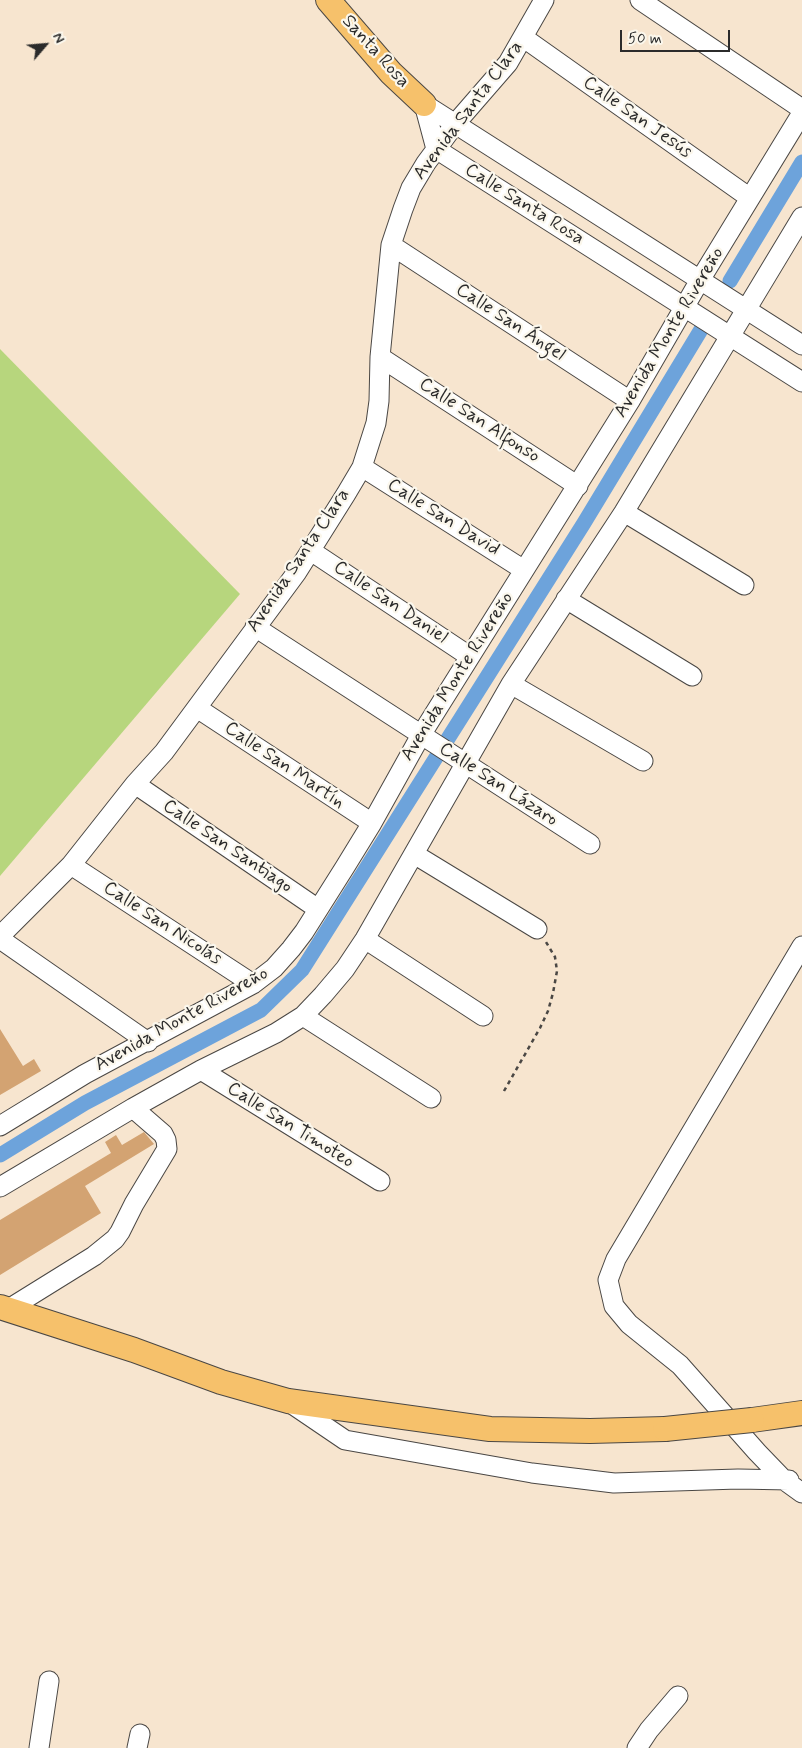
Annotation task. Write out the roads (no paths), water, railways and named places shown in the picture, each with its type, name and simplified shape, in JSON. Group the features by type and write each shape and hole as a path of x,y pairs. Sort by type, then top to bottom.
{"main road":[{"name":"Santa Rosa","path":"328,0 391,73 424,104"},
{"path":"3,1308 134,1350 220,1382 288,1402 490,1429 581,1431 665,1429 802,1413"}],"street":[{"name":"Avenida Santa Clara","path":"0,937 71,865 135,784 164,752 297,572 362,467 376,423 379,401 380,357 390,246 412,188 436,149 455,124 508,63 544,0"},
{"path":"640,0 802,109"},
{"name":"Calle San Jesús","path":"524,38 750,198"},
{"name":"Calle Santa Rosa","path":"424,104 802,345"},
{"path":"424,104 436,149"},
{"name":"Avenida Monte Rivereño","path":"0,1126 85,1074 148,1042 253,984 274,968 285,956 304,932 372,823 421,735 469,656 578,486 802,113"},
{"name":"Calle Santa Rosa","path":"436,149 802,382"},
{"path":"0,1187 201,1070 276,1033 303,1016 323,996 365,940 464,762 511,684 624,512 729,336 801,222"},
{"name":"Calle San Ángel","path":"390,246 630,401"},
{"name":"Calle San Alfonso","path":"380,357 578,486"},
{"name":"Calle San David","path":"362,467 524,570"},
{"path":"624,512 744,585"},
{"name":"Calle San Daniel","path":"311,551 469,656"},
{"path":"566,599 692,676"},
{"name":"Calle San Lázaro","path":"255,627 590,844"},
{"path":"511,684 643,761"},
{"name":"Calle San Martín","path":"197,708 372,823"},
{"name":"Calle San Santiago","path":"135,784 318,909"},
{"path":"414,854 537,929"},
{"name":"Calle San Nicolás","path":"71,865 253,984"},
{"path":"0,937 148,1042"},
{"path":"365,940 483,1016"},
{"path":"802,946 616,1259 608,1280 614,1306 630,1324 680,1365 756,1452 793,1480 802,1493"},
{"path":"303,1016 431,1098"},
{"name":"Calle San Timoteo","path":"201,1070 380,1181"},
{"path":"3,1308 94,1256 115,1240 167,1149 163,1134 133,1108"},
{"path":"288,1402 345,1440 532,1473 614,1483 738,1479 793,1480"},
{"path":"39,1748 50,1681"},
{"path":"637,1748 649,1730 678,1696"}],"waterway":[{"path":"730,281 802,162"},
{"path":"0,1155 85,1103 261,1010 302,970 584,523 702,328"}]}
